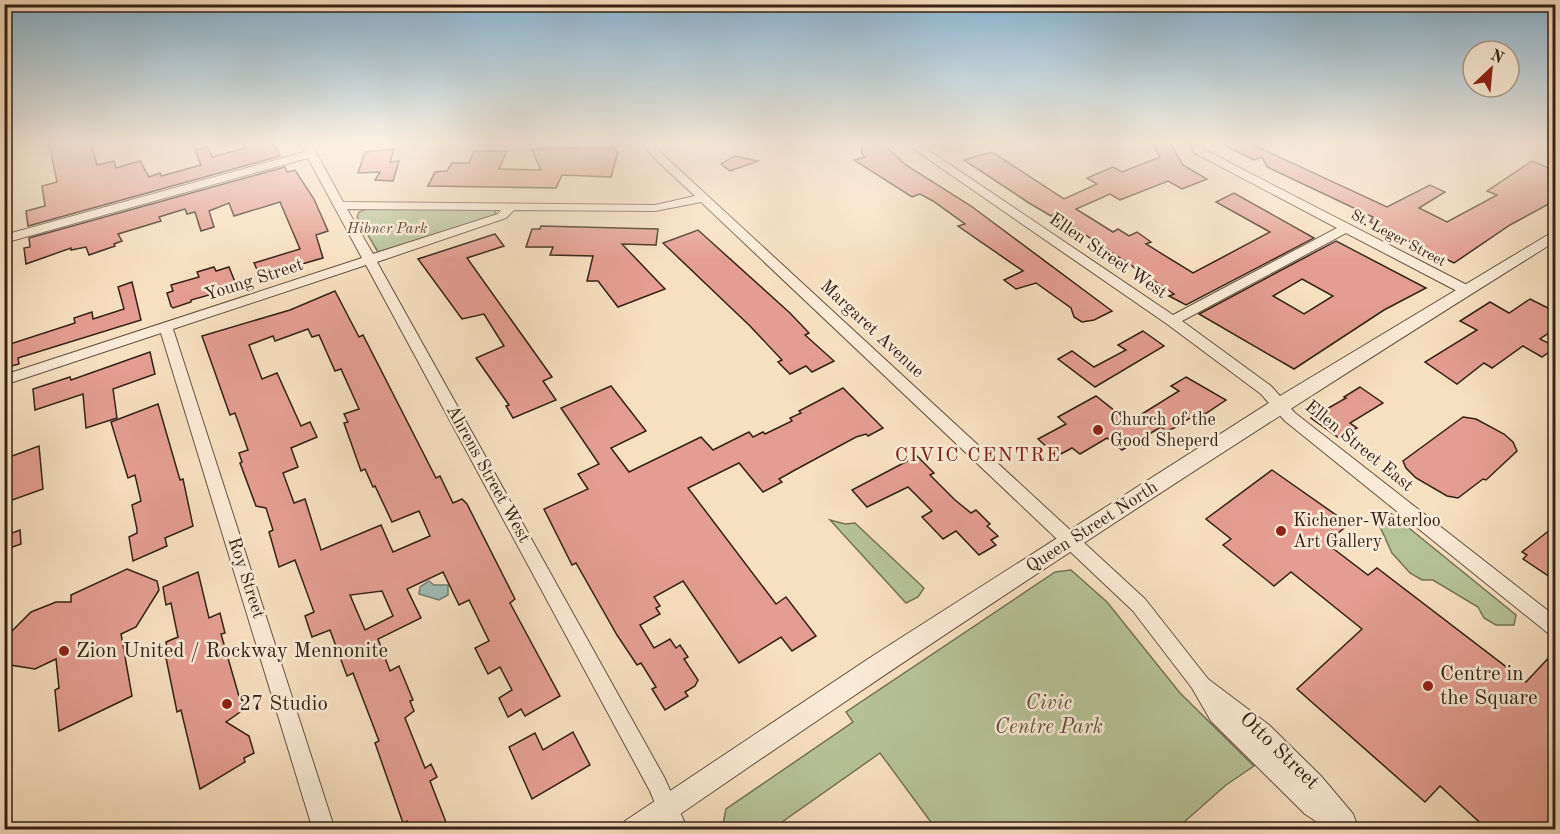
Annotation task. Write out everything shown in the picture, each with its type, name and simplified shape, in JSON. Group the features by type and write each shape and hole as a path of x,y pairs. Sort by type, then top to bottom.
{"street":[{"path":"4,239 197,182"},
{"name":"Ahrens Street West","path":"326,182 668,807 677,830"},
{"name":"Margaret Avenue","path":"686,182 1070,541"},
{"name":"Ellen Street West","path":"967,182 1172,321 1266,390 1281,404"},
{"name":"St. Leger Street","path":"1258,182 1464,290"},
{"path":"339,205 655,208 704,198"},
{"name":"Young Street","path":"4,380 502,216 510,207"},
{"path":"1172,321 1346,228"},
{"name":"Queen Street North","path":"634,830 786,726 1281,404 1556,234"},
{"name":"Roy Street","path":"166,328 324,830"},
{"name":"Ellen Street East","path":"1281,404 1296,422 1556,628"},
{"name":"Otto Street","path":"1070,541 1139,605 1198,682 1218,714 1313,806 1349,830"}],"green space":[{"name":"Hibner Park","path":"369,208 494,210 496,212 493,216 378,252 357,217 359,212"},
{"path":"1388,511 1516,615 1514,625 1496,625 1484,618 1478,607 1433,580 1422,580 1410,573 1392,553 1376,518 1380,512"},
{"path":"830,520 845,524 855,523 924,588 918,597 906,603"},
{"name":"Civic Centre Park","path":"1071,570 1107,602 1180,693 1254,766 1226,785 1183,823 1188,829 936,829 880,753 772,829 722,829 726,809 853,722 846,712 1055,572"}],"water":[{"path":"429,581 434,585 448,585 448,595 439,600 419,594 420,587"}],"building":[{"path":"57,182 187,182 28,226 26,211 45,206 42,186"},
{"path":"231,182 303,182 314,199 328,231 316,235 323,258 260,276 254,263 300,249 280,202 234,216 229,203 209,211 214,227 201,231 195,212 187,214 185,209 159,217 161,221 118,234 122,241 114,244 115,246 89,255 86,247 71,250 71,248 26,264 24,248 30,247 29,238"},
{"path":"430,182 559,182 556,188 428,186"},
{"path":"888,182 933,182 971,206 1112,311 1094,320 1082,322 1074,317 1071,308 1036,283 1016,289 1004,280 1023,271 958,226 965,224 933,201 920,194 912,197"},
{"path":"997,182 1038,182 1064,199 1097,184 1094,182 1166,182 1120,200 1110,194 1076,209 1113,232 1118,229 1129,236 1137,232 1151,242 1146,244 1193,273 1270,232 1216,202 1234,193 1314,238 1186,305 1169,296 1174,294 1054,214 1051,216"},
{"path":"1170,182 1200,182 1182,189"},
{"path":"1299,182 1333,182 1387,207 1430,185 1445,192 1419,208 1447,222 1497,195 1487,191 1501,182 1556,182 1556,200 1510,225 1454,263 1370,222 1373,217"},
{"path":"541,226 658,229 656,245 622,244 665,289 618,307 598,281 587,281 593,256 550,255 553,247 526,247 532,229 540,229"},
{"path":"698,230 790,313 809,333 805,335 834,361 812,372 806,366 790,374 778,362 782,360 750,326 663,243"},
{"path":"495,234 504,246 467,258 552,377 543,381 556,400 513,418 506,406 509,405 476,358 504,346 484,314 462,319 418,259"},
{"path":"1336,241 1426,288 1384,310 1294,369 1199,314","holes":["1302,279 1333,296 1304,314 1273,296"]},
{"path":"214,267 216,271 229,267 237,287 191,300 191,302 173,308 171,306 167,293 173,291 171,285 199,277 197,272"},
{"path":"132,282 141,320 18,358 19,364 4,368 4,346 75,323 74,318 92,312 93,319 124,309 118,287"},
{"path":"335,291 359,337 363,335 436,478 440,476 453,503 462,499 467,504 515,599 510,603 560,696 525,716 521,709 508,717 499,698 512,690 500,667 488,674 475,648 489,641 469,600 459,605 443,572 407,589 421,618 378,639 390,671 399,666 413,700 410,701 414,711 405,718 425,768 431,764 437,777 430,781 449,830 411,830 407,821 403,823 375,743 379,741 353,673 347,676 330,630 312,637 305,616 314,612 295,560 279,567 269,532 273,530 266,508 256,506 240,463 242,462 239,453 248,450 235,413 230,415 202,336 290,310","holes":["308,329 312,337 319,335 335,371 341,369 359,409 344,414 348,422 344,423 361,471 365,469 392,522 419,511 430,536 393,552 381,525 321,550 305,499 294,503 283,473 298,467 291,448 317,437 310,422 301,426 277,373 262,379 249,345 273,336 275,341","382,591 393,616 365,630 350,595"]},
{"path":"1530,299 1556,312 1556,328 1540,339 1556,347 1542,357 1523,346 1492,368 1484,363 1457,384 1425,362 1477,330 1460,321 1490,302 1509,313"},
{"path":"1143,331 1164,346 1095,387 1058,359 1072,351 1094,367 1126,350 1118,345"},
{"path":"150,352 155,374 113,389 117,418 86,428 83,394 35,410 33,389 70,377 71,380"},
{"path":"1186,377 1226,400 1205,414 1201,411 1174,428 1166,431 1161,427 1122,450 1107,438 1080,454 1072,448 1057,456 1038,439 1066,424 1058,417 1096,396 1129,422 1179,391 1171,386"},
{"path":"611,386 646,431 611,448 629,472 701,437 713,450 749,432 753,437 763,432 765,434 792,421 790,418 801,413 799,411 843,388 883,428 868,436 866,434 856,437 779,479 782,482 763,492 739,463 688,488 776,604 786,597 816,636 792,651 781,637 739,663 683,581 654,597 660,606 656,608 660,614 640,625 654,648 670,639 676,648 680,645 688,657 684,659 698,680 695,686 685,692 688,696 665,710 652,689 656,687 641,663 637,665 617,635 576,563 572,565 544,509 588,489 578,474 599,464 561,408"},
{"path":"1360,387 1383,403 1350,423 1357,428 1339,438 1311,418 1346,398 1344,397"},
{"path":"158,404 180,480 183,479 193,526 165,538 167,546 133,561 129,537 137,533 137,529 132,505 141,501 135,475 128,478 111,422"},
{"path":"1463,417 1476,419 1504,434 1513,442 1517,451 1486,480 1483,479 1458,498 1447,496 1416,478 1406,468 1403,461"},
{"path":"39,446 43,489 4,503 4,459"},
{"path":"917,456 934,473 930,475 955,500 971,513 976,510 990,524 987,526 998,536 991,540 996,545 979,555 956,531 943,539 922,517 932,511 908,487 867,507 852,490"},
{"name":"Centre in the Square","path":"1272,470 1349,524 1326,543 1368,575 1377,568 1526,682 1556,650 1556,830 1488,830 1440,786 1425,802 1297,689 1362,629 1291,572 1274,586 1223,545 1231,539 1206,519"},
{"path":"1556,525 1556,581 1523,559 1527,555 1522,552"},
{"path":"20,530 21,544 4,550 4,536"},
{"name":"Zion United / Rockway Mennonite","path":"127,569 157,581 159,590 136,627 121,634 132,696 59,731 55,690 59,688 56,659 35,669 4,664 4,639 31,612 56,602 71,602 71,595"},
{"path":"198,572 209,618 220,613 225,633 221,634 243,710 226,722 249,736 254,753 244,758 245,762 200,789 181,710 177,712 165,653 168,651 166,642 178,637 171,603 166,605 163,587"},
{"path":"573,732 590,765 532,799 509,747 535,733 543,750"}],"place":[{"name":"Church of the Good Sheperd","path":"1098,430"},
{"name":"Kichener-Waterloo Art Gallery","path":"1281,531"},
{"name":"Zion United / Rockway Mennonite","path":"64,651"},
{"name":"Centre in the Square","path":"1428,686"},
{"name":"27 Studio","path":"227,704"}],"district":[{"name":"CIVIC CENTRE","path":"978,456"}]}
